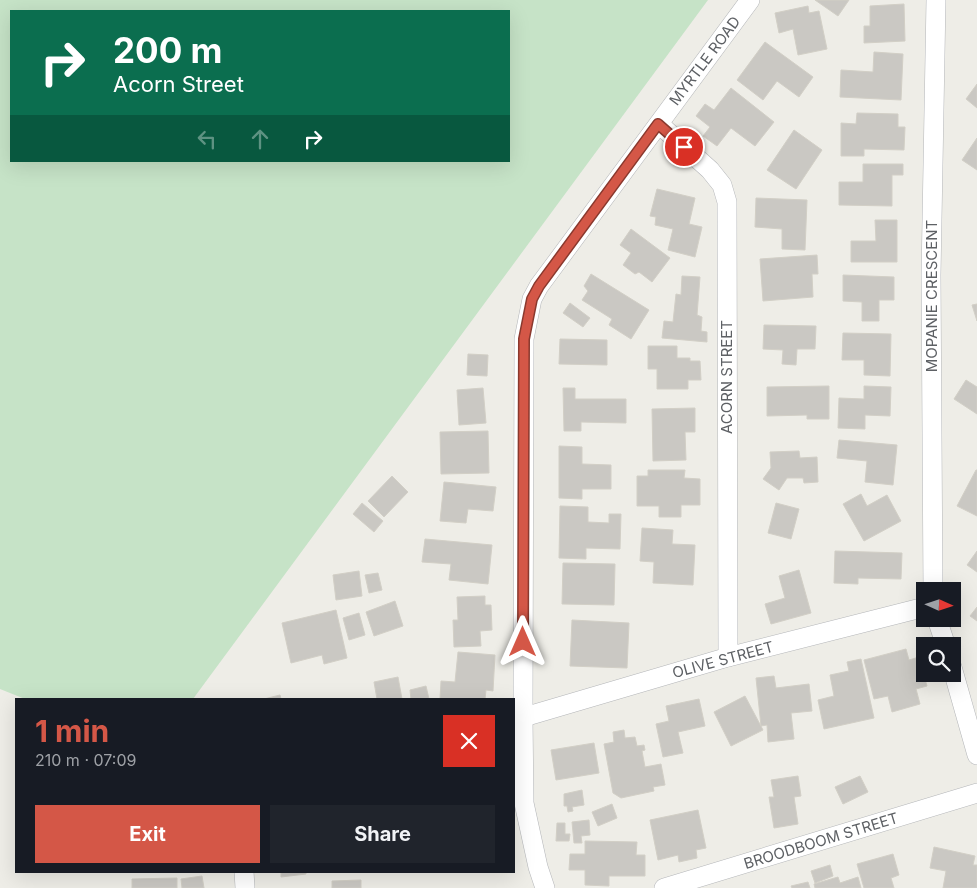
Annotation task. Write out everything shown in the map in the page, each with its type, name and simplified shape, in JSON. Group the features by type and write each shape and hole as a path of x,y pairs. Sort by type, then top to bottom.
{"street":[{"name":"MYRTLE ROAD","path":"545,888 538,867 524,803 518,719 524,339 532,299 539,286 750,0"},
{"name":"MOPANIE CRESCENT","path":"933,582 931,275 936,0"},
{"name":"ACORN STREET","path":"658,124 710,170 722,185 727,202 728,657"},
{"name":"OLIVE STREET","path":"518,719 728,657 916,609"},
{"path":"956,682 977,755"},
{"name":"BROODBOOM STREET","path":"664,888 977,793"},
{"path":"244,873 245,888"}],"green space":[{"path":"0,0 708,0 194,698 22,698 0,689"}],"building":[{"path":"815,0 849,0 838,16"},
{"path":"904,4 905,41 864,43 864,26 870,26 870,6"},
{"path":"808,6 809,13 819,11 827,49 798,55 793,29 779,33 775,13"},
{"path":"765,42 813,77 799,97 777,81 763,100 737,80"},
{"path":"874,52 903,54 901,100 840,97 841,70 873,72"},
{"path":"977,84 977,108 966,99"},
{"path":"731,88 774,122 755,146 731,128 717,146 703,136 710,127 696,116 705,104 714,110"},
{"path":"857,113 898,114 898,127 905,127 904,150 864,149 864,156 841,156 841,123 856,124"},
{"path":"794,130 822,150 796,189 767,170"},
{"path":"977,138 977,170 962,160"},
{"path":"863,164 903,164 903,175 892,175 892,206 839,205 839,182 863,182"},
{"path":"657,189 695,198 689,224 702,227 695,257 668,250 673,229 655,225 656,217 650,216"},
{"path":"756,198 807,200 805,250 782,249 782,229 755,227"},
{"path":"875,220 897,220 897,262 851,262 851,241 876,241"},
{"path":"631,229 670,258 652,282 639,272 635,274 623,265 631,253 620,245"},
{"path":"817,255 818,274 812,274 813,297 763,301 760,259"},
{"path":"591,274 649,310 631,339 609,325 612,319 582,300 588,291 584,286"},
{"path":"843,275 894,277 894,300 879,300 879,321 862,321 862,302 843,301"},
{"path":"682,276 700,277 697,315 702,317 701,331 707,332 707,342 662,338 664,321 673,322 676,294 681,295"},
{"path":"570,303 590,318 583,327 563,313"},
{"path":"977,304 977,321 972,305"},
{"path":"764,325 816,326 815,349 797,349 796,365 782,364 783,350 763,349"},
{"path":"843,333 891,334 890,376 864,375 864,360 842,360"},
{"path":"560,339 607,340 607,365 559,364"},
{"path":"648,346 677,346 677,358 690,358 690,361 700,361 701,380 688,380 688,389 657,389 657,369 648,369"},
{"path":"468,354 488,355 487,376 467,375"},
{"path":"966,380 977,387 977,414 954,399"},
{"path":"829,386 829,419 807,419 807,415 767,416 767,387"},
{"path":"864,386 891,387 890,416 865,415 865,429 838,428 839,398 864,399"},
{"path":"483,388 486,423 459,425 457,390"},
{"path":"563,388 575,388 575,399 626,399 626,423 581,422 581,431 564,431"},
{"path":"695,408 695,432 685,432 686,460 653,461 652,409"},
{"path":"488,431 489,473 441,474 440,432"},
{"path":"839,440 897,445 893,485 865,482 867,461 837,458"},
{"path":"559,446 582,447 582,464 611,465 611,489 582,489 582,499 559,498"},
{"path":"799,451 800,458 817,457 818,482 804,483 803,478 787,478 779,490 763,479 771,468 770,452"},
{"path":"648,470 685,470 684,478 700,479 700,505 681,505 681,517 659,517 659,506 637,506 637,476 648,476"},
{"path":"977,470 977,516 957,506"},
{"path":"392,476 408,492 384,517 368,501"},
{"path":"444,482 496,487 493,511 468,509 466,523 440,521"},
{"path":"861,494 867,506 887,495 901,521 864,541 843,504"},
{"path":"362,503 383,521 374,532 353,514"},
{"path":"776,503 799,509 791,539 768,533"},
{"path":"560,506 588,507 588,522 609,523 609,514 621,514 620,549 586,548 586,559 559,558"},
{"path":"642,528 673,530 672,544 695,545 693,585 653,583 654,562 640,561"},
{"path":"425,539 492,545 488,584 449,580 451,564 422,562"},
{"path":"835,551 902,553 901,579 858,578 858,584 834,583"},
{"path":"977,551 977,572 967,565"},
{"path":"563,563 615,564 614,605 562,604"},
{"path":"799,570 811,613 771,624 765,604 785,598 779,576"},
{"path":"359,571 362,596 336,600 333,575"},
{"path":"378,573 382,590 369,593 365,575"},
{"path":"485,596 485,605 491,605 492,630 480,631 481,646 454,647 453,620 458,620 457,597"},
{"path":"395,601 403,626 374,636 366,612"},
{"path":"977,607 977,621 970,616"},
{"path":"336,610 347,658 324,664 322,655 291,663 282,623"},
{"path":"359,613 365,635 349,640 343,618"},
{"path":"572,620 629,623 627,668 570,666"},
{"path":"906,649 909,660 916,658 916,682 926,682 927,686 916,689 920,704 892,712 888,696 874,699 864,660"},
{"path":"458,652 495,655 493,691 486,690 485,698 440,698 441,681 455,682"},
{"path":"861,659 874,718 824,729 818,700 834,696 830,675 849,671 847,662"},
{"path":"774,676 776,688 809,684 812,711 791,713 794,739 768,742 767,725 761,726 756,678"},
{"path":"398,677 402,698 377,698 374,682"},
{"path":"426,686 429,698 411,698 410,690"},
{"path":"280,695 281,698 268,698"},
{"path":"745,696 763,730 731,746 714,712"},
{"path":"699,699 705,726 678,732 683,753 663,757 656,724 669,721 666,706"},
{"path":"624,730 625,738 635,737 637,746 644,745 645,750 642,751 645,767 661,764 665,785 653,787 654,791 621,798 613,793 604,744 614,742 613,732"},
{"path":"594,743 599,773 556,780 551,750"},
{"path":"798,776 801,796 794,797 798,824 774,828 769,797 774,797 771,780"},
{"path":"860,776 868,792 843,804 835,787"},
{"path":"582,790 584,805 572,807 573,811 568,812 567,806 564,806 564,794"},
{"path":"612,804 617,818 598,826 592,812"},
{"path":"698,810 706,848 696,850 697,858 679,862 678,855 658,860 650,820"},
{"path":"589,820 590,835 581,836 582,843 574,843 572,822"},
{"path":"557,823 565,823 565,834 570,834 569,841 556,841"},
{"path":"585,841 637,842 636,855 645,855 645,876 609,876 609,886 585,885 585,870 569,870 570,854 585,854"},
{"path":"934,847 975,856 973,865 977,865 977,888 943,888 946,871 930,868"},
{"path":"893,854 899,875 891,878 894,888 864,888 857,864"},
{"path":"830,865 833,876 815,883 811,871"},
{"path":"281,873 306,873 306,874 281,877"},
{"path":"202,876 204,888 182,888 181,879"},
{"path":"838,877 840,883 858,877 861,888 815,888 814,884"},
{"path":"177,878 177,888 132,888 132,879"},
{"path":"361,880 361,888 332,888 332,881"},
{"path":"808,882 810,888 792,888 791,886"}],"route":[{"path":"523,642 524,339 532,299 539,286 658,124 684,147"}]}
